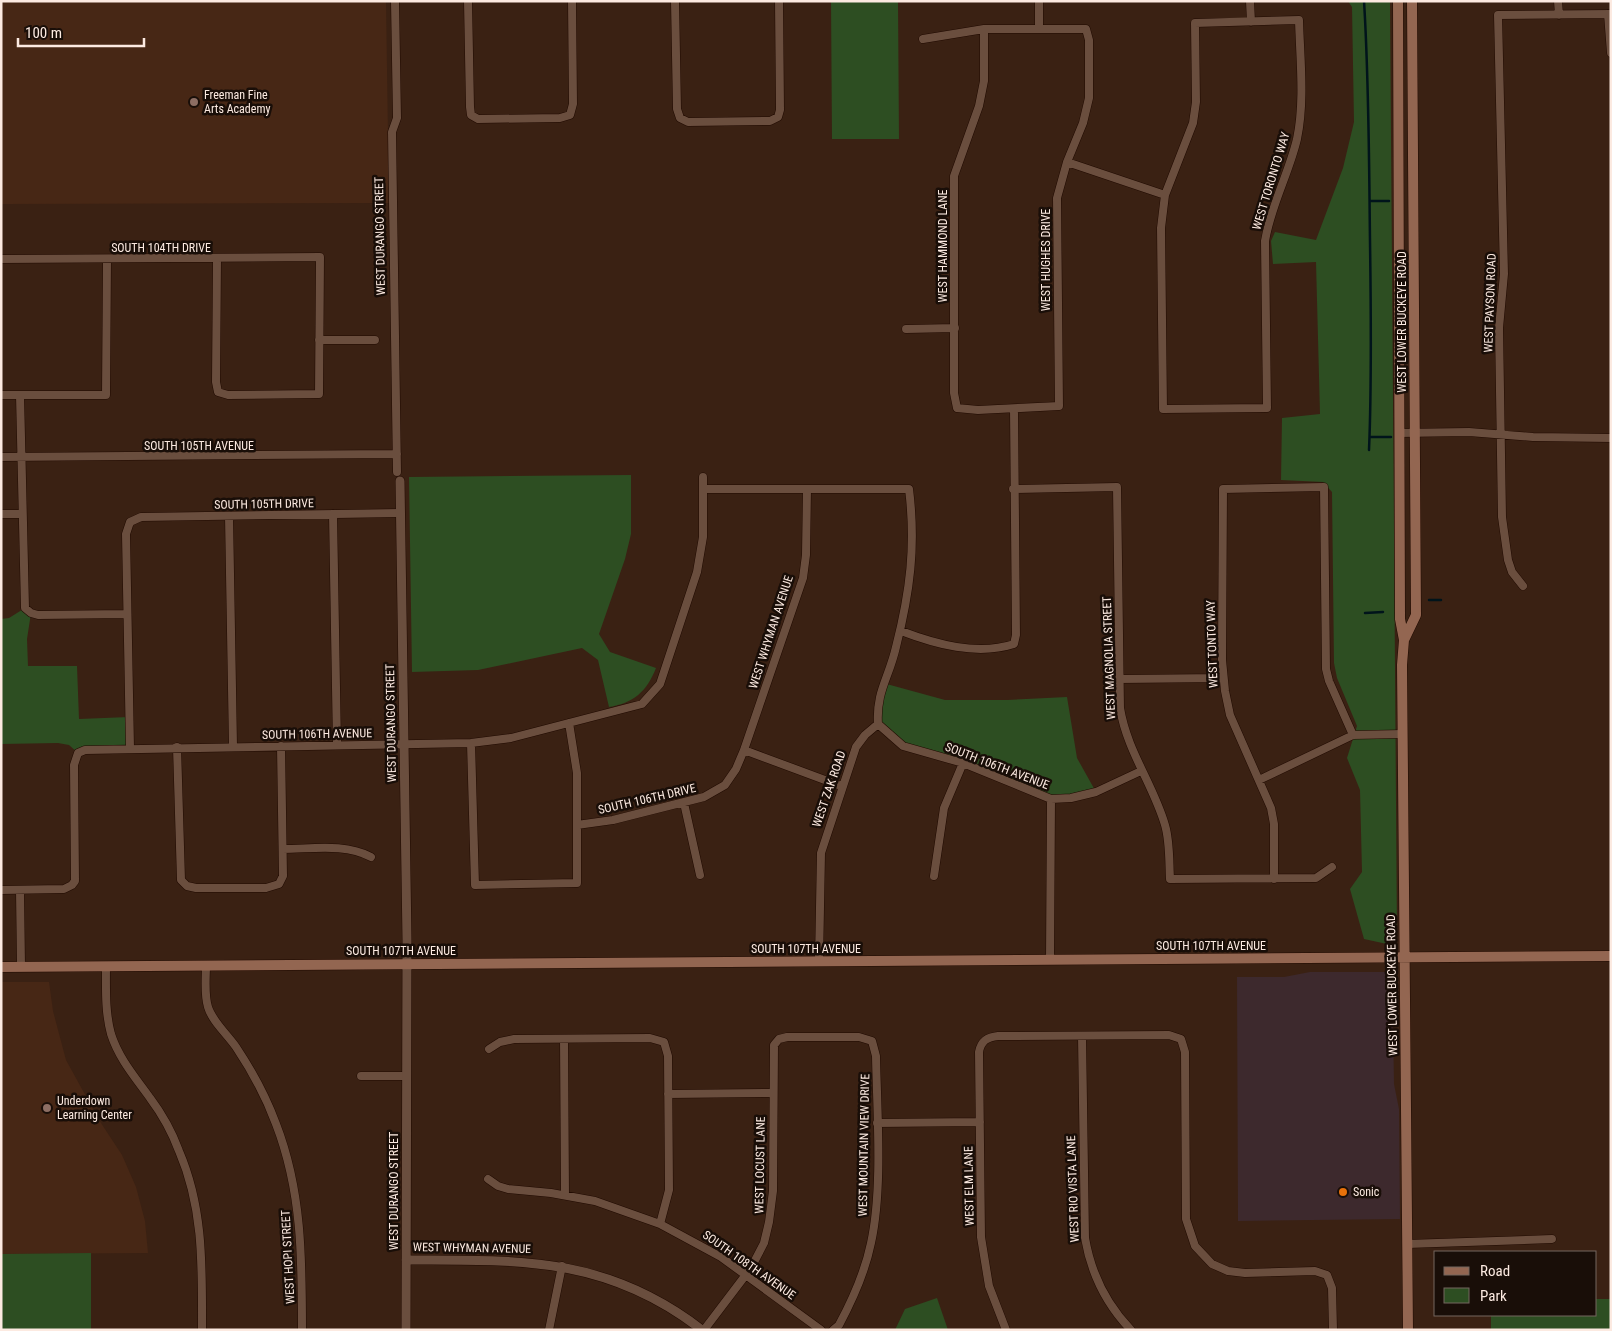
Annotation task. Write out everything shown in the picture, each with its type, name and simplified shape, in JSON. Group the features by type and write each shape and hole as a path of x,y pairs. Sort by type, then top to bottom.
{"main road":[{"name":"WEST LOWER BUCKEYE ROAD","path":"1398,1 1400,619 1404,640 1402,734 1408,1330"},
{"name":"WEST LOWER BUCKEYE ROAD","path":"1404,640 1416,615 1412,1"},
{"name":"SOUTH 107TH AVENUE","path":"1,967 1611,956"}],"street":[{"name":"WEST DURANGO STREET","path":"395,1 397,118 392,132 407,964 406,1330"},
{"path":"468,1 471,114 478,119 560,118 570,115 573,104 572,1"},
{"path":"676,1 678,109 680,118 688,122 770,121 778,117 780,110 779,1"},
{"path":"923,39 984,29 1039,29 1039,1"},
{"path":"1067,162 1165,195 1193,124 1196,102 1195,23 1251,22 1250,1"},
{"path":"1558,1 1559,16 1610,14 1611,53"},
{"name":"WEST PAYSON ROAD","path":"1523,586 1512,572 1505,544 1502,517 1500,328 1504,274 1498,16 1559,16"},
{"name":"WEST TORONTO WAY","path":"1165,195 1161,228 1163,409 1267,408 1265,241 1299,127 1299,20 1251,22"},
{"name":"WEST HAMMOND LANE","path":"984,29 984,81 979,106 954,176 954,393 957,408 1014,409"},
{"name":"WEST HUGHES DRIVE","path":"1014,409 1059,406 1057,198 1067,162 1083,123 1089,98 1090,47 1086,29 1039,29"},
{"name":"SOUTH 104TH DRIVE","path":"1,259 320,257 319,340"},
{"path":"1,395 106,395 107,259"},
{"path":"217,259 216,382 218,392 228,395 319,394 319,340 375,340"},
{"path":"906,329 955,328"},
{"path":"20,395 23,600 27,611 38,615 127,614 130,748"},
{"path":"900,631 945,645 1000,649 1014,644 1016,635 1013,489 1014,409"},
{"path":"1399,433 1469,432 1502,436 1611,438"},
{"name":"SOUTH 105TH AVENUE","path":"1,457 397,454"},
{"path":"703,477 703,489 909,489 914,550 911,581 893,659 877,704 878,724"},
{"name":"WEST MAGNOLIA STREET","path":"1013,489 1117,487 1119,679 1123,725 1165,824 1169,842 1170,879 1274,879"},
{"name":"WEST TONTO WAY","path":"1274,879 1274,824 1271,808 1230,715 1223,678 1223,489 1324,487 1326,668 1329,681 1353,735"},
{"name":"SOUTH 106TH AVENUE","path":"20,890 64,889 72,885 76,872 74,765 78,753 89,749 471,742 511,738 642,704 660,684 697,572 703,537 703,489"},
{"name":"WEST WHYMAN AVENUE","path":"744,750 803,578 806,554 807,489"},
{"name":"SOUTH 105TH DRIVE","path":"127,614 126,534 130,522 141,517 400,513"},
{"path":"1,514 22,514"},
{"path":"333,514 337,745"},
{"path":"229,516 233,746"},
{"path":"1119,679 1223,678"},
{"path":"471,742 474,885 577,883 576,761 569,723"},
{"name":"SOUTH 106TH AVENUE","path":"878,724 903,746 963,763 1051,799 1071,798 1096,792 1141,771"},
{"name":"WEST ZAK ROAD","path":"819,961 821,853 841,786 856,747 864,735 878,724"},
{"path":"1259,780 1353,735 1402,734"},
{"path":"177,747 180,872 184,884 196,888 266,888 279,884 283,872 281,746"},
{"path":"744,750 841,786"},
{"name":"SOUTH 106TH DRIVE","path":"577,825 613,820 684,803 712,794 725,785 736,769 744,750"},
{"path":"934,876 944,808 963,763"},
{"path":"1050,960 1051,799"},
{"path":"684,803 700,875"},
{"path":"283,849 340,848 357,851 371,857"},
{"path":"1274,879 1316,878 1332,867"},
{"path":"1,890 20,890 21,966"},
{"name":"WEST HOPI STREET","path":"206,965 206,999 209,1010 243,1058 262,1090 289,1163 301,1234 302,1330"},
{"path":"106,966 107,1016 115,1044 128,1069 151,1099 169,1129 184,1162 194,1195 201,1240 202,1330"},
{"path":"1082,1036 1169,1035 1181,1039 1185,1052 1186,1219 1195,1246 1206,1259 1228,1271 1245,1273 1315,1271 1327,1275 1332,1288 1333,1330"},
{"name":"WEST ELM LANE","path":"1006,1330 991,1292 982,1250 979,1052 985,1039 998,1036 1082,1036"},
{"name":"WEST RIO VISTA LANE","path":"1082,1036 1084,1238 1089,1259 1102,1290 1115,1311 1131,1330"},
{"name":"WEST MOUNTAIN VIEW DRIVE","path":"776,1041 786,1037 864,1037 872,1041 876,1056 876,1199 871,1242 854,1296 839,1325 833,1330"},
{"path":"488,1049 507,1040 650,1038 664,1042 668,1056 669,1190 660,1224"},
{"path":"564,1039 565,1195"},
{"name":"WEST LOCUST LANE","path":"703,1330 747,1275 764,1243 771,1212 772,1049 776,1041"},
{"path":"361,1076 406,1076"},
{"path":"668,1094 773,1093"},
{"path":"877,1123 980,1122"},
{"name":"SOUTH 108TH AVENUE","path":"488,1179 498,1186 508,1189 565,1195 611,1205 660,1224 698,1242 747,1275 821,1330"},
{"path":"1408,1244 1552,1240"},
{"name":"WEST WHYMAN AVENUE","path":"406,1260 507,1260 562,1266 606,1278 648,1295 703,1330"},
{"path":"549,1330 562,1266"}],"shaded area":[{"name":"Freeman Fine Arts Academy","path":"1,1 386,1 389,203 1,204"},
{"path":"1310,972 1388,972 1394,975 1398,999 1393,1023 1394,1084 1399,1109 1400,1219 1238,1221 1237,977 1284,977"},
{"name":"Underdown Learning Center","path":"1,982 49,982 53,1011 66,1060 99,1120 122,1155 136,1187 145,1221 148,1253 1,1254"}],"green space":[{"path":"831,1 898,1 899,139 832,139"},
{"path":"1348,1 1390,1 1397,934 1387,944 1364,939 1350,889 1362,872 1360,790 1347,758 1357,726 1337,678 1334,663 1332,492 1323,482 1281,480 1282,418 1320,414 1316,262 1273,264 1271,241 1275,232 1316,240 1343,168 1354,122 1352,7"},
{"path":"631,475 631,534 625,559 599,634 610,652 656,668 644,689 638,695 626,702 609,707 598,660 582,648 478,670 412,672 409,477"},
{"path":"25,608 31,613 27,639 28,666 77,666 79,719 129,717 130,748 78,753 69,745 58,743 1,744 1,619 9,618"},
{"path":"883,683 945,700 1007,700 1067,697 1077,758 1096,792 1051,799 963,763 903,746 878,724"},
{"path":"91,1253 91,1330 1,1330 1,1254"},
{"path":"937,1298 948,1330 895,1330 905,1309"},
{"path":"1597,1299 1611,1299 1611,1330 1491,1330 1491,1316 1597,1316"}],"waterway":[{"path":"1364,1 1368,91 1371,293 1369,450"},
{"path":"1370,201 1389,201"},
{"path":"1370,437 1391,437"},
{"path":"1429,600 1441,600"},
{"path":"1365,613 1383,612"}],"place":[{"name":"Freeman Fine Arts Academy","path":"194,102"},
{"name":"Underdown Learning Center","path":"47,1108"},
{"name":"Sonic","path":"1343,1192"}]}
